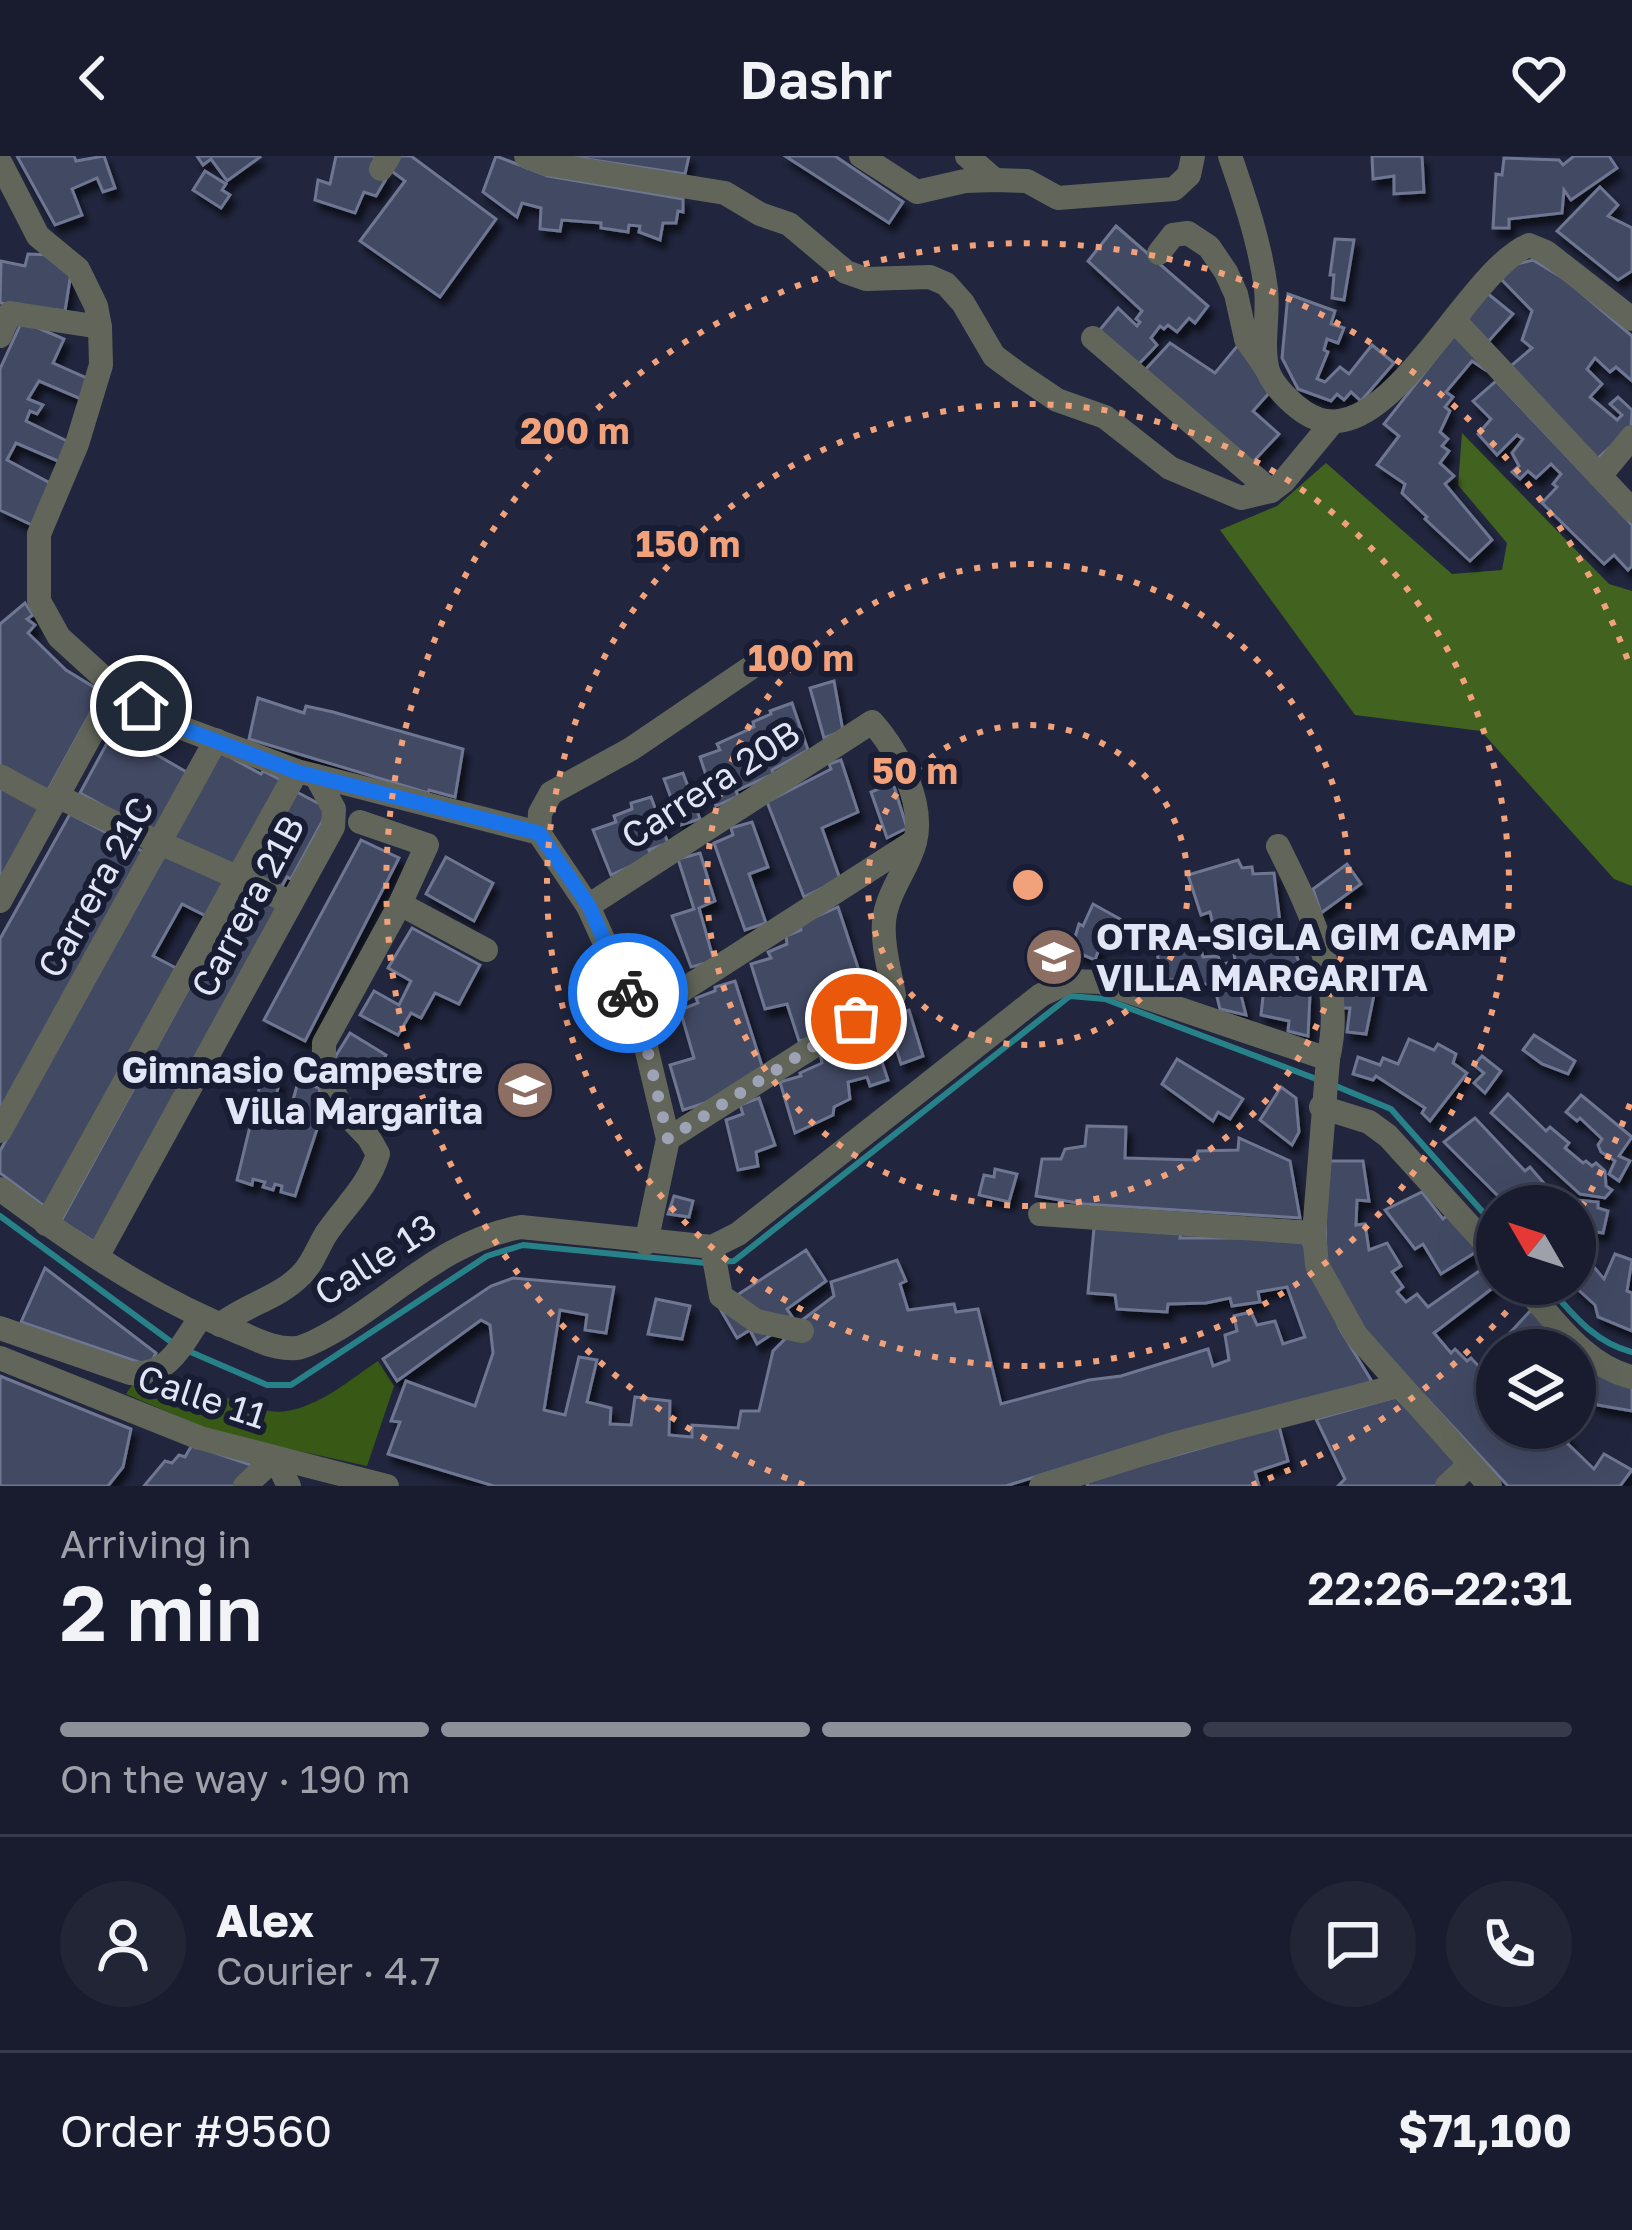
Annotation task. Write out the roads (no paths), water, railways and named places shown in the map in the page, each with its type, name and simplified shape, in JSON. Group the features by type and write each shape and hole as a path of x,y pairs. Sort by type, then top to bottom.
{"street":[{"path":"861,156 917,191 995,180 1027,182 1058,198 1174,189 1190,176 1193,156"},
{"path":"967,156 995,180"},
{"path":"1230,156 1253,223 1266,290 1268,371"},
{"path":"541,159 725,193 760,214 789,224 846,272 866,279 930,277 946,284 963,303 994,356 1057,400 1105,417 1169,468 1241,498 1271,490 1331,424"},
{"path":"0,163 38,236 78,269 96,306 100,327 101,364 77,444 39,535 39,601 59,637 116,689 166,722 306,774 540,823 589,906 640,1018 668,1139 646,1243"},
{"path":"1159,253 1173,235 1188,233 1209,247 1236,294 1246,339 1268,371 1297,408 1331,424 1349,421 1382,402 1478,287 1512,252 1529,245 1546,252 1632,319"},
{"path":"0,336 10,314 100,327"},
{"path":"1454,320 1632,510"},
{"path":"1093,338 1271,490"},
{"path":"1600,476 1632,437"},
{"path":"540,823 551,793 631,749 765,658"},
{"path":"0,902 116,689"},
{"name":"Carrera 20B","path":"589,906 872,722 888,740 903,770 916,814 915,841"},
{"name":"Carrera 21C","path":"0,1131 216,740"},
{"path":"46,1223 238,876 306,774"},
{"name":"Carrera 21B","path":"97,1257 333,827 334,809 306,774"},
{"path":"0,776 291,903"},
{"path":"0,1328 148,1375 168,1364 203,1326 274,1294 303,1274 329,1229 371,1175 377,1154 333,1091 324,1070 324,1042 428,845 360,822"},
{"path":"668,1139 894,995 884,921 915,841"},
{"path":"640,1018 915,841"},
{"path":"1278,846 1313,917 1335,1028 1324,1084 1314,1233 1317,1264 1356,1335 1490,1486"},
{"path":"400,904 486,950"},
{"path":"802,1331 756,1321 722,1296 712,1251 1041,995 1071,981 1100,982 1324,1084 1388,1136 1476,1233"},
{"name":"Calle 13","path":"0,1189 203,1326 268,1346 300,1348 337,1329 454,1247 507,1229 576,1232 712,1251"},
{"path":"1040,1214 1314,1233"},
{"path":"1541,1305 1602,1366 1632,1377"},
{"name":"Calle 11","path":"0,1358 200,1438 387,1486"},
{"path":"1041,1486 1070,1482 1177,1443 1397,1386"},
{"path":"244,1486 274,1458 289,1486"},
{"path":"1447,1486 1470,1464"}],"waterway":[{"path":"719,1262 734,1261 1070,996 1105,999 1319,1080"},
{"path":"1331,1084 1391,1109 1476,1204"},
{"path":"0,1216 174,1344"},
{"path":"186,1350 267,1385 291,1385 487,1256 523,1245 706,1263"},
{"path":"1564,1305 1595,1334 1632,1352"}],"place":[{"name":"OTRA-SIGLA GIM CAMP VILLA MARGARITA","path":"1054,957"},
{"name":"Gimnasio Campestre Villa Margarita","path":"525,1090"}]}
